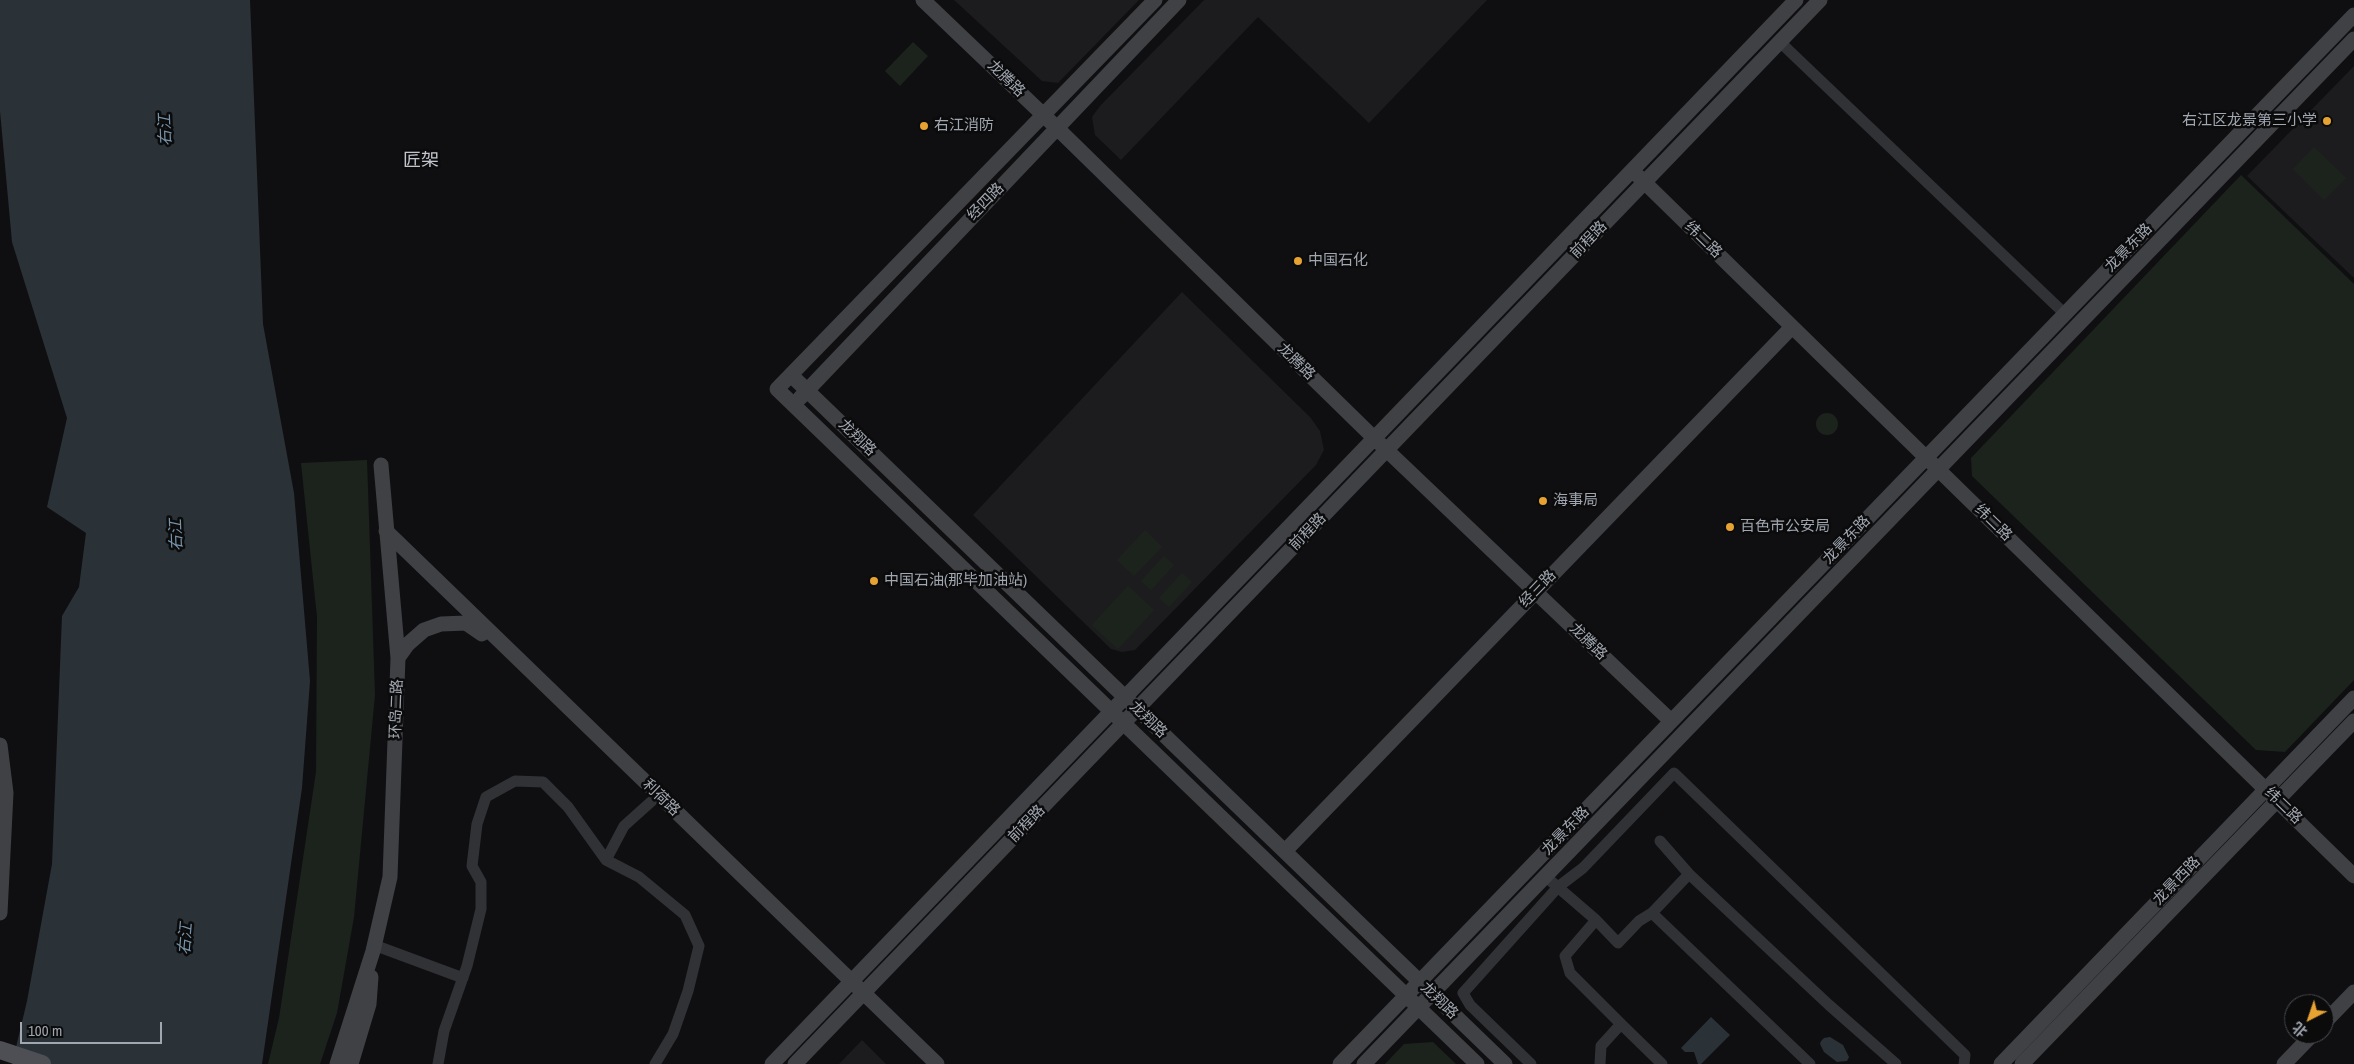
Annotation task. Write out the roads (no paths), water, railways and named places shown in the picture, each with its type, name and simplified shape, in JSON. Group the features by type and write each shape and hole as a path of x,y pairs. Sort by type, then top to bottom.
{"main road":[{"name":"龙腾路","path":"922,0 1043,115 1386,450 1671,721"},
{"name":"经四路","path":"777,389 1155,0"},
{"name":"经四路","path":"794,405 1179,0"},
{"name":"前程路","path":"772,1064 1796,0"},
{"name":"前程路","path":"795,1064 1820,0"},
{"name":"龙景东路","path":"1340,1064 2354,15"},
{"name":"龙景东路","path":"1364,1064 2354,39"},
{"name":"纬二路","path":"1632,170 2354,876"},
{"name":"经三路","path":"1285,851 1792,327"},
{"name":"龙翔路","path":"791,375 1505,1064"},
{"name":"龙翔路","path":"777,389 1477,1064"},
{"name":"环岛二路","path":"337,1064 373,948 390,877 398,658 381,466"},
{"name":"利荷路","path":"386,531 848,984"},
{"name":"利荷路","path":"398,658 408,644 424,630 441,624 466,623 478,631 848,984 937,1064"},
{"name":"龙景西路","path":"2001,1064 2354,698"},
{"name":"龙景西路","path":"2022,1064 2354,721"},
{"path":"0,745 6,793 0,913"},
{"name":"环岛二路","path":"352,1064 369,1004 373,948"},
{"path":"2334,1013 2354,992"},
{"name":"利荷路","path":"861,996 924,1064"},
{"path":"2284,1064 2303,1044"},
{"path":"0,1050 42,1064"}],"street":[{"path":"1780,42 2065,314"},
{"path":"1531,1064 1470,1006 1462,993 1558,887 1583,868 1674,772 1965,1055 1964,1064"},
{"path":"438,1064 444,1031 463,978 481,908 481,882 472,866 477,824 486,797 515,781 542,782 568,807 606,860 639,877 685,915 699,946 688,991 673,1034 655,1064"},
{"path":"606,860 624,826 653,800"},
{"path":"1660,841 1689,874 1896,1064"},
{"path":"1546,876 1596,920 1618,943 1639,921 1652,913 1689,874"},
{"path":"1652,913 1810,1064"},
{"path":"1596,920 1565,956 1570,973 1662,1064"},
{"path":"373,948 463,978"},
{"path":"1600,1064 1601,1046 1621,1024"}],"water":[{"name":"右江","path":"0,0 250,0 263,324 294,493 310,681 302,788 262,1064 12,1064 27,1001 52,864 62,616 79,587 86,533 47,507 67,418 12,242 0,111"},
{"path":"1711,1017 1730,1035 1701,1064 1698,1064 1694,1052 1685,1052 1681,1048"},
{"path":"1830,1037 1843,1045 1849,1057 1847,1061 1837,1062 1824,1052 1820,1044 1821,1041 1824,1038"}],"place":[{"name":"右江区龙景第三小学","path":"2327,121"},
{"name":"右江消防","path":"924,126"},
{"name":"中国石化","path":"1298,261"},
{"name":"海事局","path":"1543,501"},
{"name":"百色市公安局","path":"1730,527"},
{"name":"中国石油(那毕加油站)","path":"874,581"}],"district":[{"name":"匠架","path":"421,161"}]}
